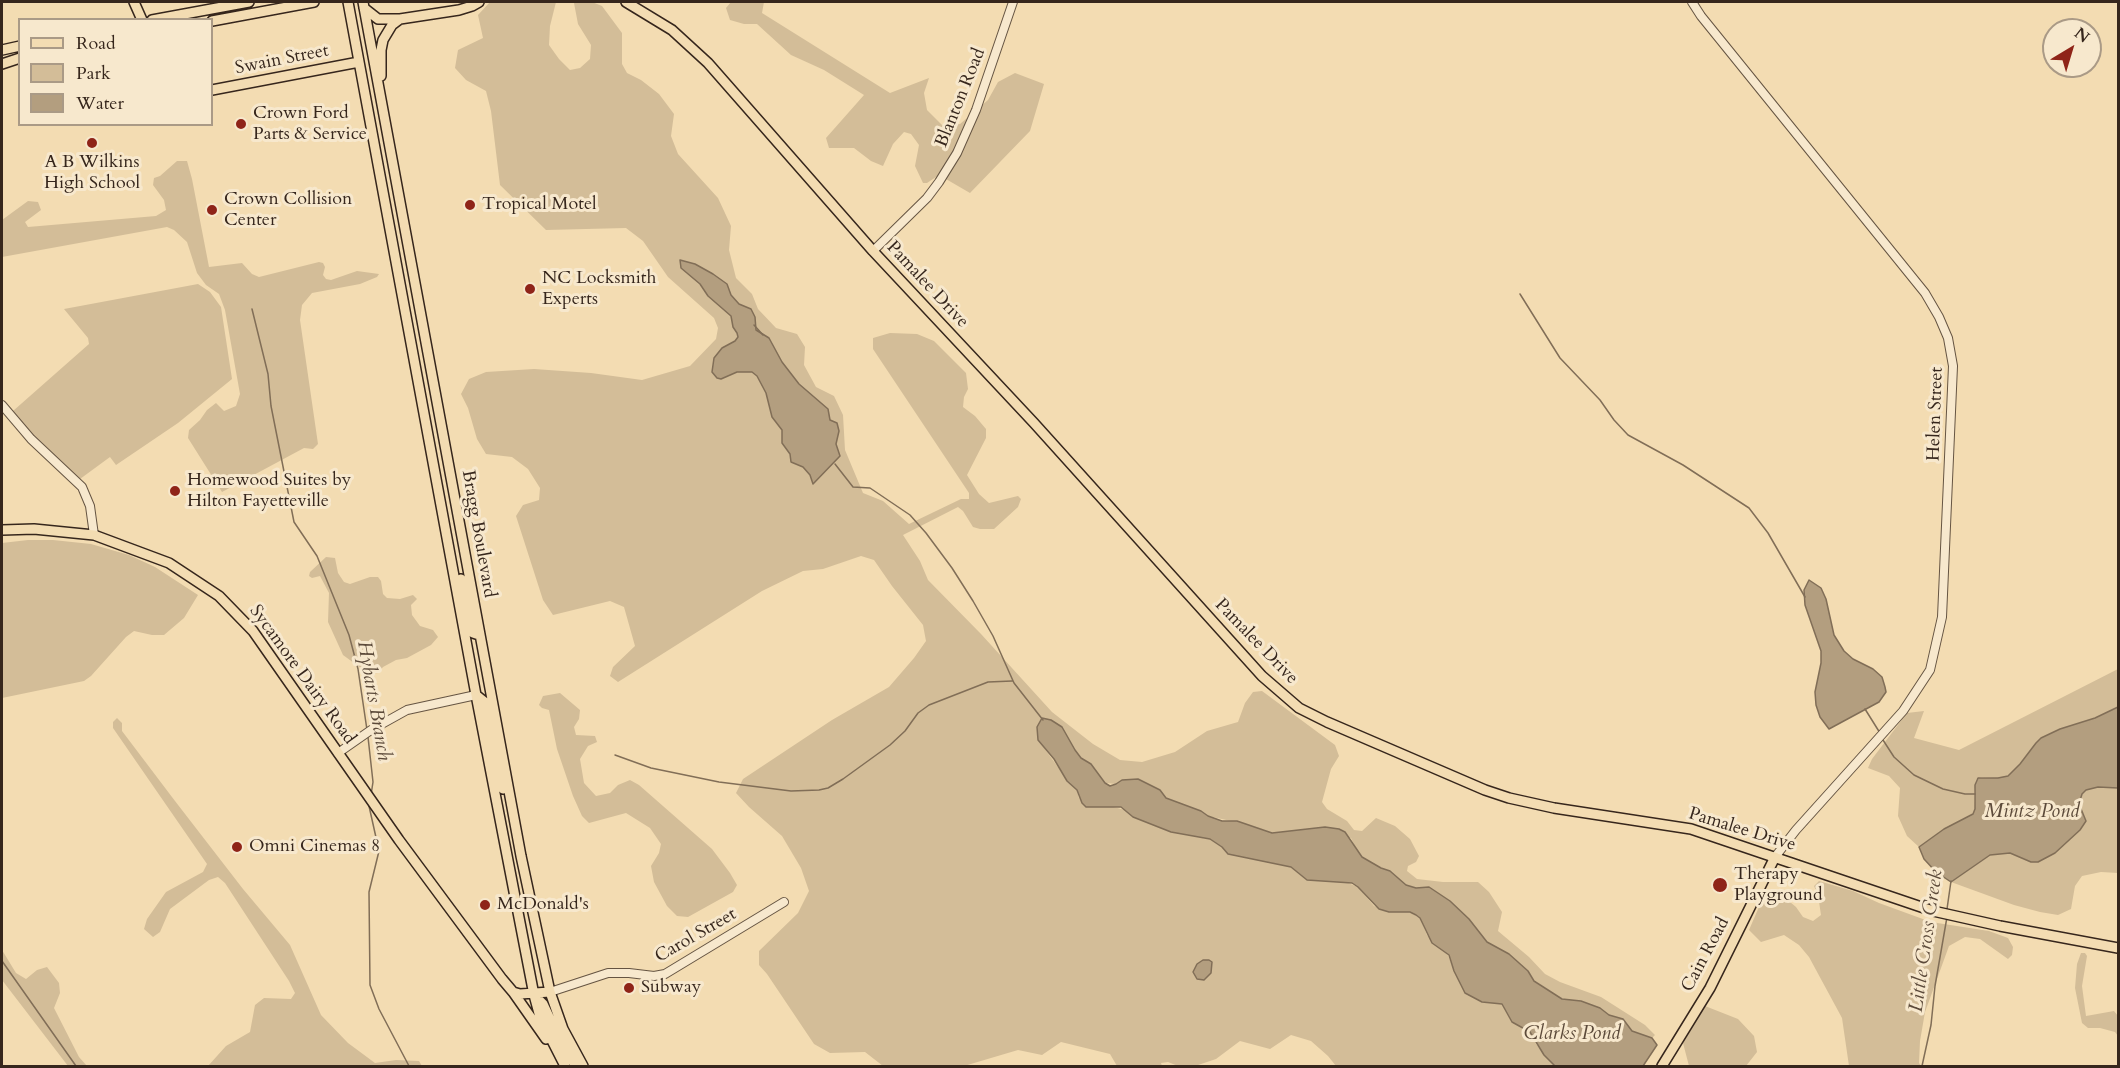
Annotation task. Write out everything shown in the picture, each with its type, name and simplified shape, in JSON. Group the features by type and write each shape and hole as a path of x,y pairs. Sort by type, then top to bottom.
{"main road":[{"path":"134,2 141,18"},
{"path":"163,18 249,2"},
{"path":"213,21 314,2"},
{"path":"459,10 470,2"},
{"path":"364,5 378,19 400,19 459,10 479,2"},
{"name":"Pamalee Drive","path":"626,2 672,30 708,63 873,251 1045,435 1262,676 1299,708 1485,790 1509,798 1554,808 1691,829 1950,915 2118,948"},
{"name":"Bragg Boulevard","path":"364,5 513,812 550,992 563,1029 583,1066"},
{"name":"Bragg Boulevard","path":"349,6 476,695 534,995 540,1017 563,1064"},
{"path":"381,104 383,40 392,25 400,19"},
{"path":"2,50 18,46"},
{"path":"2,64 18,59"},
{"name":"Swain Street","path":"213,90 359,62"},
{"name":"Sycamore Dairy Road","path":"2,530 34,529 94,535 169,562 219,596 253,631 431,884 513,992 563,1064"},
{"path":"452,561 459,570 470,627 473,633 480,636"},
{"path":"476,695 486,703 505,803 513,812"},
{"name":"Cain Road","path":"1662,1066 1710,988 1775,857"},
{"path":"513,992 534,995 550,992"},
{"path":"534,995 543,1004 564,1048 576,1066"}],"street":[{"name":"Blanton Road","path":"873,251 927,198 952,160 976,110 1013,2"},
{"name":"Helen Street","path":"1692,2 1925,293 1948,338 1953,366 1942,616 1930,670 1903,711 1796,830 1775,857"},
{"path":"2,405 31,439 82,487 90,506 94,535"},
{"path":"338,753 371,730 407,710 476,695"},
{"name":"Carol Street","path":"550,992 608,973 629,972 654,976 665,974 784,902"}],"green space":[{"path":"490,2 556,2 550,26 549,45 570,70 580,68 590,59 591,45 578,24 574,3 592,2 602,6 622,33 622,64 627,73 641,80 659,94 674,114 671,136 678,154 718,198 731,226 729,250 736,278 752,294 758,309 776,328 797,334 805,347 804,365 816,387 834,396 843,415 845,450 863,493 883,501 909,524 961,499 969,499 969,493 873,349 873,338 890,333 917,334 934,341 966,373 968,389 963,407 986,429 986,438 967,475 979,494 989,503 1018,496 1021,499 1018,507 994,529 973,527 958,507 903,535 920,561 928,580 1052,712 1093,744 1120,760 1142,762 1175,752 1207,731 1238,722 1245,703 1253,692 1262,691 1335,745 1339,756 1331,769 1322,802 1327,809 1347,821 1354,830 1362,831 1376,818 1395,826 1410,839 1419,856 1416,862 1408,866 1407,871 1417,879 1478,882 1489,892 1502,912 1498,931 1545,974 1601,997 1645,1025 1655,1035 1652,1038 1632,1031 1623,1019 1609,1015 1600,1008 1581,1001 1562,999 1534,980 1528,971 1509,954 1487,942 1469,919 1450,901 1429,887 1416,888 1406,885 1390,871 1362,857 1351,838 1288,832 1272,833 1249,825 1208,816 1166,798 1105,783 1091,764 1081,758 1075,750 1042,745 1077,790 1079,798 1125,810 1210,839 1228,854 1291,867 1307,880 1346,882 1358,887 1374,906 1389,912 1410,912 1420,918 1427,935 1447,953 1461,986 1482,1002 1502,1004 1510,1019 1530,1032 1536,1044 1555,1066 1336,1066 1311,1041 1291,1035 1270,1049 1240,1041 1216,1059 1195,1066 1178,1066 1168,1062 1161,1063 1162,1066 1117,1066 1110,1054 1061,1042 1042,1055 1018,1050 964,1066 883,1066 865,1052 830,1053 814,1044 759,965 759,951 798,913 809,891 801,868 782,836 736,793 743,779 832,720 889,687 926,641 923,625 874,560 861,556 823,569 803,571 762,591 618,682 610,676 613,667 635,646 624,607 610,601 553,615 543,600 516,516 523,505 539,500 540,488 528,469 512,457 486,454 477,439 468,408 461,394 469,379 486,372 534,369 642,380 690,366 716,339 718,328 714,318 668,277 643,241 626,228 546,230 500,185 491,111 486,91 466,80 455,68 458,50 483,38 478,15"},
{"path":"731,2 764,2 762,13 890,93 929,78 924,93 927,110 943,126 960,124 988,100 998,82 1015,73 1044,84 1030,131 970,193 939,175 923,183 915,166 919,145 911,134 904,132 893,144 883,166 871,161 854,148 829,148 826,138 864,95 824,70 791,55 757,24 744,24 730,20 726,8"},
{"path":"177,161 187,161 209,267 242,263 252,274 259,277 319,262 325,267 323,275 326,279 331,280 357,271 379,274 360,284 312,293 302,305 300,320 318,444 313,449 304,448 222,492 188,438 189,430 216,403 224,411 236,406 240,394 225,310 219,294 206,285 197,273 187,242 167,227 2,257 2,220 28,201 38,202 41,210 25,222 28,227 156,216 166,210 164,200 153,185 154,178 160,176"},
{"path":"198,284 210,292 221,307 232,379 178,423 116,465 110,457 80,479 41,445 13,411 89,344 88,338 64,309"},
{"path":"28,540 91,544 129,555 155,567 198,595 184,618 164,635 134,631 84,681 2,698 2,543"},
{"path":"326,557 335,558 338,573 344,582 350,584 370,577 378,577 383,594 387,598 400,599 413,595 417,599 411,605 412,615 420,626 433,630 438,637 431,645 407,658 396,660 383,667 378,673 369,674 343,655 328,622 329,593 320,576 312,578 309,576 310,572"},
{"path":"2118,669 2118,707 2095,718 2060,729 2036,743 2008,776 1981,777 1976,780 1975,809 1968,818 1944,829 1919,847 1907,836 1898,816 1900,788 1889,776 1868,768 1872,759 1907,713 1924,711 1914,738 1959,750"},
{"path":"560,693 580,710 579,719 574,727 576,735 595,736 597,742 588,746 580,759 584,783 596,796 610,793 618,785 630,780 639,785 712,849 737,885 733,892 688,917 677,916 667,906 654,882 651,866 659,853 661,844 650,828 626,813 589,823 582,816 557,749 549,710 539,705 543,696"},
{"path":"117,718 122,723 122,731 175,801 290,945 321,1015 348,1043 375,1063 396,1060 419,1061 422,1066 208,1066 226,1046 250,1032 255,1005 264,998 291,999 295,993 225,883 218,877 209,880 170,909 160,932 153,937 144,929 147,919 166,892 203,872 207,864 113,728 113,722"},
{"path":"2098,787 2118,788 2118,873 2101,872 2082,876 2075,886 2071,909 2058,915 2040,912 1951,882 1990,855 2010,853 2024,859 2055,853 2080,830 2086,820 2079,804 2082,794 2086,790"},
{"path":"1819,881 1853,891 1931,922 1989,931 2008,938 2013,947 2012,955 2008,959 1980,939 1965,937 1949,946 1925,1012 1920,1041 1919,1063 1921,1066 1849,1066 1842,1018 1809,957 1799,945 1784,935 1761,942 1749,930 1762,900 1773,892 1784,897 1796,907 1803,917 1813,921 1821,915 1814,886"},
{"path":"2,950 16,973 26,979 37,970 47,967 59,983 60,993 54,1008 79,1057 87,1066 68,1066 2,980"},
{"path":"2081,953 2087,956 2082,986 2086,1016 2114,1011 2118,1016 2118,1036 2115,1032 2088,1028 2082,1023 2075,988 2077,964"},
{"path":"1705,1006 1738,1019 1754,1036 1757,1052 1746,1066 1689,1066 1683,1043"}],"water":[{"path":"680,260 695,264 727,284 731,295 739,304 751,309 755,317 756,330 769,338 782,362 799,384 828,409 830,420 837,423 839,431 836,444 840,456 813,484 810,475 803,467 791,462 790,454 782,443 782,430 772,417 766,393 757,376 752,372 737,372 721,379 712,372 714,358 722,348 735,341 738,337 737,333 731,316 681,268"},
{"path":"1809,580 1821,588 1826,599 1834,635 1844,651 1882,677 1886,692 1879,702 1829,729 1820,717 1816,705 1815,692 1821,651 1805,605 1804,590"},
{"name":"Mintz Pond","path":"2118,707 2118,788 2098,787 2086,790 2082,794 2079,804 2086,821 2080,830 2055,853 2038,862 2031,862 2010,853 1990,855 1951,882 1936,872 1924,859 1919,847 1944,829 1973,814 1975,785 1978,778 2008,776 2041,738"},
{"name":"Clarks Pond","path":"1042,718 1051,720 1062,727 1081,758 1091,764 1105,783 1110,786 1122,780 1138,779 1160,790 1166,798 1201,811 1208,816 1222,821 1237,821 1272,833 1325,827 1345,832 1362,857 1390,871 1406,885 1416,888 1429,887 1450,901 1469,919 1487,942 1509,954 1528,971 1534,981 1562,999 1581,1001 1600,1008 1609,1015 1623,1019 1632,1031 1652,1038 1657,1045 1643,1066 1555,1066 1544,1055 1530,1032 1512,1022 1502,1004 1482,1002 1465,993 1449,955 1432,943 1420,918 1416,915 1410,912 1389,912 1379,909 1352,883 1307,880 1291,867 1228,854 1210,839 1171,832 1133,817 1121,807 1086,807 1077,790 1067,781 1054,759 1038,740 1037,727"},
{"path":"1203,960 1212,962 1211,973 1204,980 1197,979 1193,972 1197,964"}],"waterway":[{"path":"1520,294 1560,358 1600,400 1628,435 1683,465 1749,508 1768,533 1805,597"},
{"name":"Hybarts Branch","path":"252,309 268,374 271,406 294,522 317,556 349,635 358,669 367,730"},
{"path":"754,325 763,335"},
{"path":"835,464 853,487 870,488 910,515 926,533 973,601 993,636 1014,683 1043,720"},
{"path":"615,755 651,768 719,782 791,791 819,790 828,788 843,779 890,745 905,731 918,713 929,705 988,682 1012,681"},
{"path":"1865,709 1880,733"},
{"name":"Hybarts Branch","path":"368,737 373,782 371,795"},
{"path":"1883,740 1894,757 1914,775 1943,789 1975,794"},
{"name":"Hybarts Branch","path":"369,806 379,851 369,892 370,985 379,1009 409,1066"},
{"name":"Little Cross Creek","path":"1947,909 1951,881"},
{"name":"Little Cross Creek","path":"1922,1066 1931,1025 1947,917"},
{"path":"2,961 76,1066"}],"place":[{"name":"Crown Ford Parts & Service","path":"241,124"},
{"name":"A B Wilkins High School","path":"92,143"},
{"name":"Tropical Motel","path":"470,205"},
{"name":"Crown Collision Center","path":"212,210"},
{"name":"NC Locksmith Experts","path":"530,289"},
{"name":"Homewood Suites by Hilton Fayetteville","path":"175,491"},
{"name":"Omni Cinemas 8","path":"237,847"},
{"name":"Therapy Playground","path":"1720,885"},
{"name":"McDonald's","path":"485,905"},
{"name":"Subway","path":"629,988"}]}
